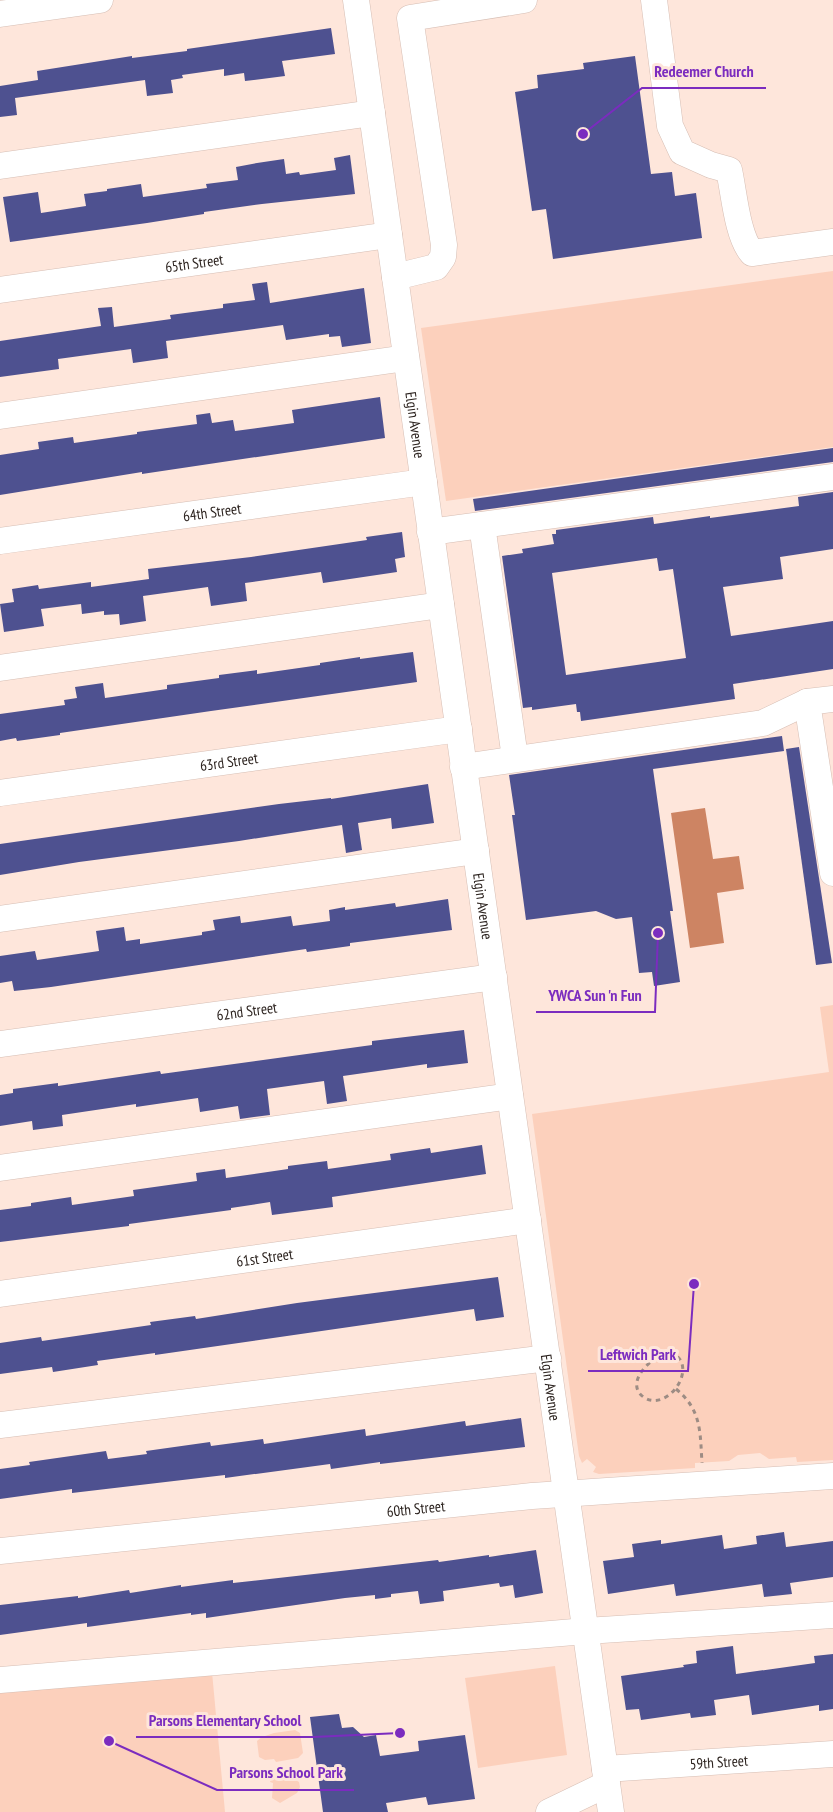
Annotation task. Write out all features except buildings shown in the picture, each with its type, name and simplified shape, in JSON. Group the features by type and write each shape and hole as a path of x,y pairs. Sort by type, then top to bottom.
{"street":[{"path":"0,14 100,0"},
{"name":"Elgin Avenue","path":"356,0 611,1812"},
{"path":"395,277 436,267 443,257 444,245 410,18 524,0"},
{"path":"654,0 670,126 682,152 729,170 747,248 752,253 833,242"},
{"path":"0,166 372,113"},
{"name":"65th Street","path":"0,290 389,235"},
{"path":"0,416 406,358"},
{"path":"430,532 833,477"},
{"name":"64th Street","path":"0,541 424,482"},
{"path":"482,525 515,758"},
{"path":"0,668 441,605"},
{"path":"463,767 762,723 807,702 833,699"},
{"path":"807,702 833,873"},
{"name":"63rd Street","path":"0,793 459,729"},
{"path":"0,919 476,850"},
{"name":"62nd Street","path":"0,1044 494,977"},
{"path":"0,1168 510,1096"},
{"name":"61st Street","path":"0,1294 528,1220"},
{"path":"0,1425 548,1358"},
{"name":"60th Street","path":"0,1551 567,1493 833,1476"},
{"path":"0,1680 586,1630 833,1615"},
{"name":"59th Street","path":"606,1776 833,1754"},
{"path":"549,1812 606,1776"}],"path":[{"path":"670,1352 674,1354 683,1366 683,1375 676,1389 658,1400 646,1399 641,1395 638,1383 642,1369 657,1355 670,1352"},
{"path":"676,1389 689,1401 700,1424 702,1466"}],"shaded area":[{"path":"833,271 833,447 446,501 421,328"},
{"path":"705,808 713,859 739,856 744,889 717,893 724,943 690,948 671,813"},
{"path":"833,1005 833,1460 797,1462 796,1457 769,1459 760,1453 738,1455 729,1461 695,1463 695,1468 599,1474 593,1472 596,1467 587,1459 582,1463 579,1456 532,1114 829,1072 820,1007"},
{"path":"555,1666 567,1755 478,1768 465,1678"},
{"path":"212,1672 225,1812 0,1812 0,1689"},
{"path":"295,1730 300,1733 303,1753 298,1758 276,1762 274,1759 265,1760 259,1757 257,1741 262,1737"},
{"path":"284,1773 299,1782 300,1787 297,1793 280,1803 272,1798 273,1783 270,1782 271,1779"}],"place":[{"name":"Redeemer Church","path":"583,134"},
{"name":"YWCA Sun 'n Fun","path":"658,933"},
{"name":"Leftwich Park","path":"694,1284"},
{"name":"Parsons Elementary School","path":"400,1733"},
{"name":"Parsons School Park","path":"109,1741"}]}
